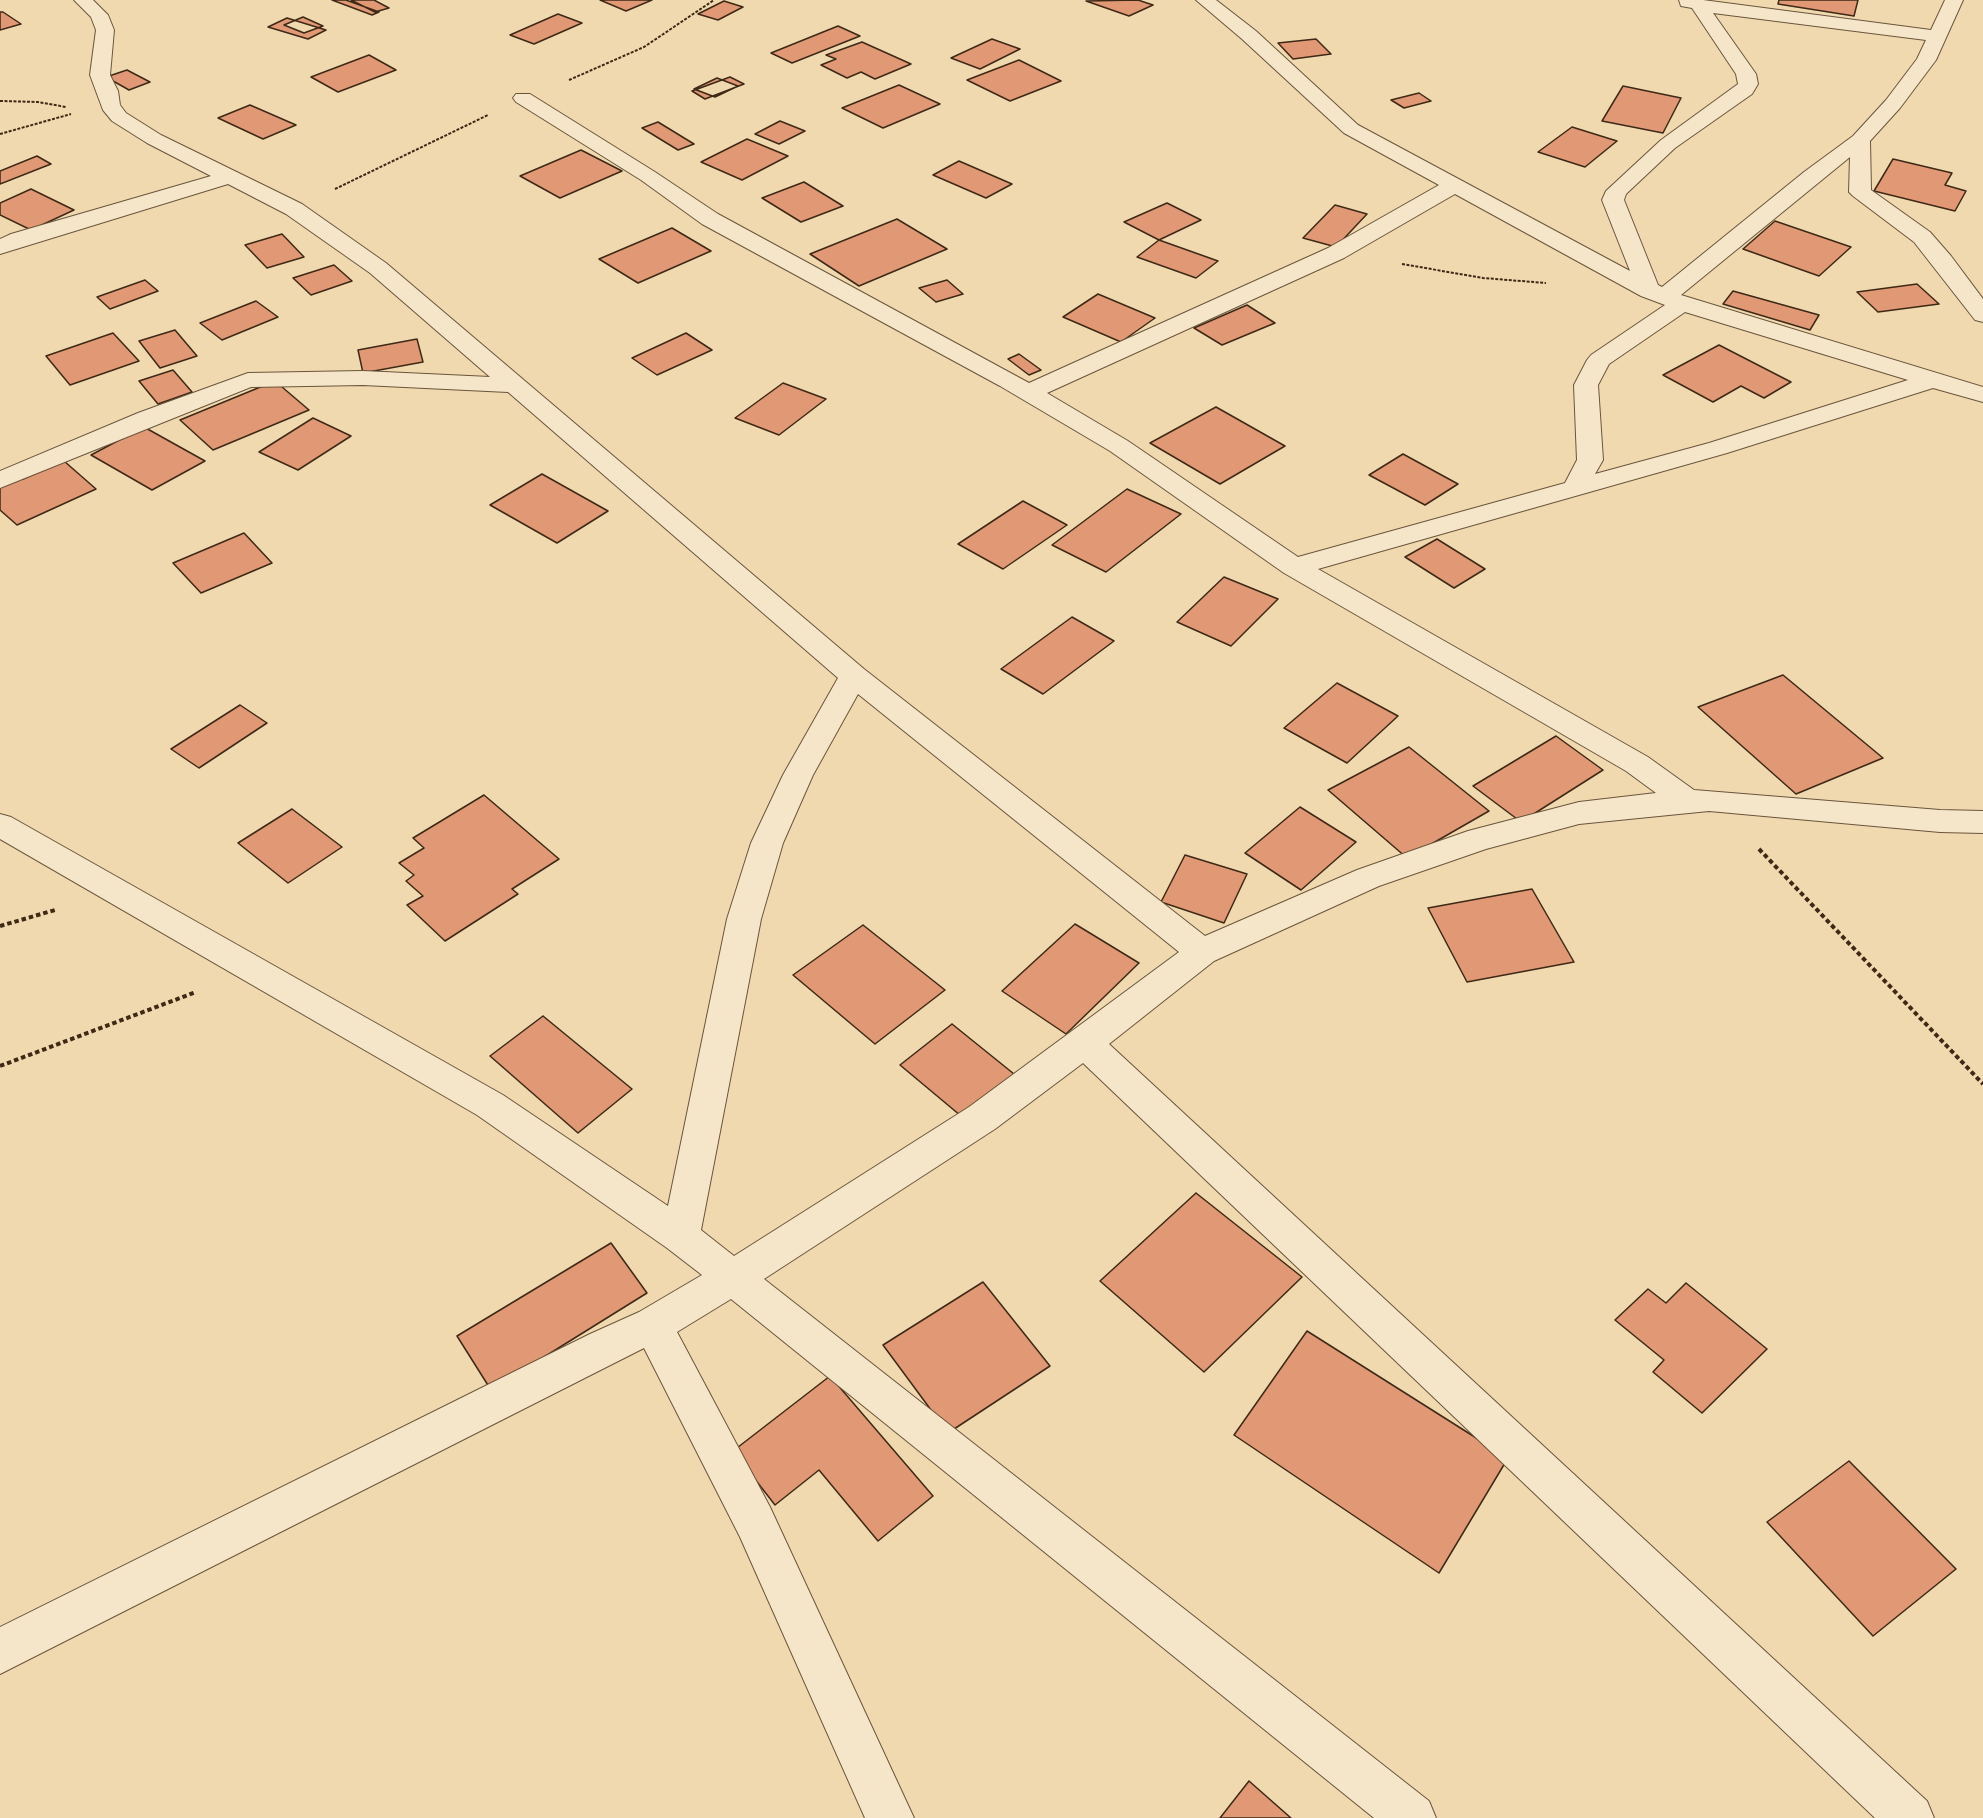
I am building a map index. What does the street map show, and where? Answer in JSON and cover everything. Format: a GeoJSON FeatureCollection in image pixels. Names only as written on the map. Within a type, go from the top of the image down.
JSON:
{"type":"FeatureCollection","features":[{"type":"Feature","properties":{"kind":"street"},"geometry":{"type":"LineString","coordinates":[[83,0],[99,15],[105,30],[100,75],[108,91],[110,106],[119,117],[154,139],[294,209],[378,268],[854,676],[1202,952]]}},
{"type":"Feature","properties":{"kind":"street"},"geometry":{"type":"LineString","coordinates":[[1204,0],[1249,35],[1351,129],[1453,186],[1665,297],[1930,381],[1983,395]]}},
{"type":"Feature","properties":{"kind":"street"},"geometry":{"type":"LineString","coordinates":[[1576,486],[1590,460],[1586,385],[1599,360],[1665,297],[1810,176],[1860,140],[1893,104],[1926,60],[1954,0]]}},
{"type":"Feature","properties":{"kind":"street"},"geometry":{"type":"LineString","coordinates":[[1665,297],[1612,200],[1624,184],[1651,159],[1733,100],[1748,84],[1746,74],[1690,3]]}},
{"type":"Feature","properties":{"kind":"street"},"geometry":{"type":"LineString","coordinates":[[1690,3],[1938,36]]}},
{"type":"Feature","properties":{"kind":"street"},"geometry":{"type":"LineString","coordinates":[[523,98],[648,176],[710,219],[1029,392],[1119,446],[1294,567],[1698,801]]}},
{"type":"Feature","properties":{"kind":"street"},"geometry":{"type":"LineString","coordinates":[[1860,140],[1860,192],[1922,237],[1983,315]]}},
{"type":"Feature","properties":{"kind":"street"},"geometry":{"type":"LineString","coordinates":[[0,247],[19,239],[230,177]]}},
{"type":"Feature","properties":{"kind":"street"},"geometry":{"type":"LineString","coordinates":[[1029,392],[1336,253],[1453,186]]}},
{"type":"Feature","properties":{"kind":"street"},"geometry":{"type":"LineString","coordinates":[[0,480],[147,418],[248,380],[279,377],[363,378],[514,385]]}},
{"type":"Feature","properties":{"kind":"street"},"geometry":{"type":"LineString","coordinates":[[1294,567],[1718,448],[1930,381]]}},
{"type":"Feature","properties":{"kind":"street"},"geometry":{"type":"LineString","coordinates":[[681,1236],[744,919],[767,843],[798,775],[854,676]]}},
{"type":"Feature","properties":{"kind":"street"},"geometry":{"type":"LineString","coordinates":[[0,1651],[604,1347],[653,1325],[735,1276],[982,1118],[1202,952],[1368,878],[1479,839],[1579,813],[1698,801],[1940,821],[1983,822]]}},
{"type":"Feature","properties":{"kind":"street"},"geometry":{"type":"LineString","coordinates":[[0,825],[490,1105],[681,1236],[735,1276],[1412,1818]]}},
{"type":"Feature","properties":{"kind":"street"},"geometry":{"type":"LineString","coordinates":[[1084,1043],[1910,1818]]}},
{"type":"Feature","properties":{"kind":"street"},"geometry":{"type":"LineString","coordinates":[[653,1325],[755,1522],[890,1818]]}},
{"type":"Feature","properties":{"kind":"path"},"geometry":{"type":"LineString","coordinates":[[0,101],[38,102],[85,111]]}},
{"type":"Feature","properties":{"kind":"path"},"geometry":{"type":"LineString","coordinates":[[0,134],[110,106]]}},
{"type":"Feature","properties":{"kind":"path"},"geometry":{"type":"LineString","coordinates":[[1336,253],[1483,278],[1546,283]]}},
{"type":"Feature","properties":{"kind":"path"},"geometry":{"type":"LineString","coordinates":[[1698,801],[1796,885],[1983,1084]]}},
{"type":"Feature","properties":{"kind":"path"},"geometry":{"type":"LineString","coordinates":[[0,1066],[253,970]]}},
{"type":"Feature","properties":{"kind":"building"},"geometry":{"type":"Polygon","coordinates":[[[332,0],[346,0],[379,12],[372,15],[332,0]]]}},
{"type":"Feature","properties":{"kind":"building"},"geometry":{"type":"Polygon","coordinates":[[[351,0],[374,0],[389,8],[375,12],[351,0]]]}},
{"type":"Feature","properties":{"kind":"building"},"geometry":{"type":"Polygon","coordinates":[[[600,0],[652,0],[626,11],[600,0]]]}},
{"type":"Feature","properties":{"kind":"building"},"geometry":{"type":"Polygon","coordinates":[[[1138,0],[1153,5],[1129,16],[1086,1],[1138,0]]]}},
{"type":"Feature","properties":{"kind":"building"},"geometry":{"type":"Polygon","coordinates":[[[1779,0],[1858,0],[1854,16],[1778,4],[1779,0]]]}},
{"type":"Feature","properties":{"kind":"building"},"geometry":{"type":"Polygon","coordinates":[[[724,1],[743,7],[718,20],[698,14],[724,1]]]}},
{"type":"Feature","properties":{"kind":"building"},"geometry":{"type":"Polygon","coordinates":[[[0,12],[3,12],[21,24],[0,30],[0,12]]]}},
{"type":"Feature","properties":{"kind":"building"},"geometry":{"type":"Polygon","coordinates":[[[558,14],[582,23],[534,44],[510,35],[558,14]]]}},
{"type":"Feature","properties":{"kind":"building"},"geometry":{"type":"Polygon","coordinates":[[[303,17],[323,26],[304,33],[284,25],[303,17]]]}},
{"type":"Feature","properties":{"kind":"building"},"geometry":{"type":"Polygon","coordinates":[[[287,18],[326,30],[308,39],[268,27],[287,18]]]}},
{"type":"Feature","properties":{"kind":"building"},"geometry":{"type":"Polygon","coordinates":[[[838,26],[860,36],[792,63],[771,53],[838,26]]]}},
{"type":"Feature","properties":{"kind":"building"},"geometry":{"type":"Polygon","coordinates":[[[992,39],[1020,49],[980,69],[951,58],[992,39]]]}},
{"type":"Feature","properties":{"kind":"building"},"geometry":{"type":"Polygon","coordinates":[[[1316,39],[1331,54],[1293,59],[1278,43],[1316,39]]]}},
{"type":"Feature","properties":{"kind":"building"},"geometry":{"type":"Polygon","coordinates":[[[862,42],[911,64],[875,79],[861,72],[847,78],[821,65],[836,59],[826,55],[862,42]]]}},
{"type":"Feature","properties":{"kind":"building"},"geometry":{"type":"Polygon","coordinates":[[[369,55],[396,70],[338,92],[311,77],[369,55]]]}},
{"type":"Feature","properties":{"kind":"building"},"geometry":{"type":"Polygon","coordinates":[[[1019,60],[1061,81],[1010,101],[967,80],[1019,60]]]}},
{"type":"Feature","properties":{"kind":"building"},"geometry":{"type":"Polygon","coordinates":[[[127,70],[150,82],[129,90],[106,77],[127,70]]]}},
{"type":"Feature","properties":{"kind":"building"},"geometry":{"type":"Polygon","coordinates":[[[730,77],[744,84],[705,99],[692,91],[730,77]]]}},
{"type":"Feature","properties":{"kind":"building"},"geometry":{"type":"Polygon","coordinates":[[[717,78],[738,86],[715,97],[694,89],[717,78]]]}},
{"type":"Feature","properties":{"kind":"building"},"geometry":{"type":"Polygon","coordinates":[[[899,85],[940,104],[883,128],[842,108],[899,85]]]}},
{"type":"Feature","properties":{"kind":"building"},"geometry":{"type":"Polygon","coordinates":[[[1623,86],[1681,98],[1663,133],[1602,121],[1623,86]]]}},
{"type":"Feature","properties":{"kind":"building"},"geometry":{"type":"Polygon","coordinates":[[[1419,93],[1431,101],[1404,108],[1391,100],[1419,93]]]}},
{"type":"Feature","properties":{"kind":"building"},"geometry":{"type":"Polygon","coordinates":[[[250,105],[296,125],[263,139],[218,118],[250,105]]]}},
{"type":"Feature","properties":{"kind":"building"},"geometry":{"type":"Polygon","coordinates":[[[780,121],[805,131],[779,144],[755,134],[780,121]]]}},
{"type":"Feature","properties":{"kind":"building"},"geometry":{"type":"Polygon","coordinates":[[[658,122],[694,144],[678,150],[642,128],[658,122]]]}},
{"type":"Feature","properties":{"kind":"building"},"geometry":{"type":"Polygon","coordinates":[[[1572,127],[1617,141],[1585,167],[1538,152],[1572,127]]]}},
{"type":"Feature","properties":{"kind":"building"},"geometry":{"type":"Polygon","coordinates":[[[747,139],[788,156],[742,180],[701,162],[747,139]]]}},
{"type":"Feature","properties":{"kind":"building"},"geometry":{"type":"Polygon","coordinates":[[[581,150],[622,171],[560,198],[520,176],[581,150]]]}},
{"type":"Feature","properties":{"kind":"building"},"geometry":{"type":"Polygon","coordinates":[[[37,156],[51,164],[0,184],[0,171],[37,156]]]}},
{"type":"Feature","properties":{"kind":"building"},"geometry":{"type":"Polygon","coordinates":[[[1893,159],[1952,173],[1945,185],[1966,191],[1955,211],[1874,191],[1893,159]]]}},
{"type":"Feature","properties":{"kind":"building"},"geometry":{"type":"Polygon","coordinates":[[[959,161],[1012,184],[986,198],[933,175],[959,161]]]}},
{"type":"Feature","properties":{"kind":"building"},"geometry":{"type":"Polygon","coordinates":[[[804,182],[843,206],[801,222],[762,198],[804,182]]]}},
{"type":"Feature","properties":{"kind":"building"},"geometry":{"type":"Polygon","coordinates":[[[31,189],[74,210],[31,230],[0,215],[0,203],[31,189]]]}},
{"type":"Feature","properties":{"kind":"building"},"geometry":{"type":"Polygon","coordinates":[[[1167,203],[1201,220],[1159,240],[1124,222],[1167,203]]]}},
{"type":"Feature","properties":{"kind":"building"},"geometry":{"type":"Polygon","coordinates":[[[1335,205],[1367,214],[1336,247],[1303,238],[1335,205]]]}},
{"type":"Feature","properties":{"kind":"building"},"geometry":{"type":"Polygon","coordinates":[[[897,219],[947,249],[859,286],[810,254],[897,219]]]}},
{"type":"Feature","properties":{"kind":"building"},"geometry":{"type":"Polygon","coordinates":[[[1775,221],[1851,247],[1819,276],[1743,249],[1775,221]]]}},
{"type":"Feature","properties":{"kind":"building"},"geometry":{"type":"Polygon","coordinates":[[[672,228],[711,251],[638,283],[599,259],[672,228]]]}},
{"type":"Feature","properties":{"kind":"building"},"geometry":{"type":"Polygon","coordinates":[[[282,234],[304,257],[267,268],[245,245],[282,234]]]}},
{"type":"Feature","properties":{"kind":"building"},"geometry":{"type":"Polygon","coordinates":[[[1159,240],[1218,261],[1196,278],[1137,257],[1159,240]]]}},
{"type":"Feature","properties":{"kind":"building"},"geometry":{"type":"Polygon","coordinates":[[[334,265],[352,281],[311,295],[293,278],[334,265]]]}},
{"type":"Feature","properties":{"kind":"building"},"geometry":{"type":"Polygon","coordinates":[[[145,280],[158,291],[110,309],[97,297],[145,280]]]}},
{"type":"Feature","properties":{"kind":"building"},"geometry":{"type":"Polygon","coordinates":[[[947,280],[963,294],[936,302],[919,288],[947,280]]]}},
{"type":"Feature","properties":{"kind":"building"},"geometry":{"type":"Polygon","coordinates":[[[1917,284],[1939,304],[1878,312],[1857,292],[1917,284]]]}},
{"type":"Feature","properties":{"kind":"building"},"geometry":{"type":"Polygon","coordinates":[[[1733,291],[1819,315],[1810,330],[1723,304],[1733,291]]]}},
{"type":"Feature","properties":{"kind":"building"},"geometry":{"type":"Polygon","coordinates":[[[1098,294],[1155,318],[1121,342],[1063,317],[1098,294]]]}},
{"type":"Feature","properties":{"kind":"building"},"geometry":{"type":"Polygon","coordinates":[[[256,301],[278,317],[222,340],[200,323],[256,301]]]}},
{"type":"Feature","properties":{"kind":"building"},"geometry":{"type":"Polygon","coordinates":[[[1247,305],[1275,323],[1222,345],[1194,328],[1247,305]]]}},
{"type":"Feature","properties":{"kind":"building"},"geometry":{"type":"Polygon","coordinates":[[[175,330],[197,356],[160,368],[139,341],[175,330]]]}},
{"type":"Feature","properties":{"kind":"building"},"geometry":{"type":"Polygon","coordinates":[[[113,333],[139,361],[70,385],[46,356],[113,333]]]}},
{"type":"Feature","properties":{"kind":"building"},"geometry":{"type":"Polygon","coordinates":[[[686,333],[712,350],[657,375],[632,358],[686,333]]]}},
{"type":"Feature","properties":{"kind":"building"},"geometry":{"type":"Polygon","coordinates":[[[417,339],[423,362],[363,373],[358,350],[417,339]]]}},
{"type":"Feature","properties":{"kind":"building"},"geometry":{"type":"Polygon","coordinates":[[[1719,345],[1791,382],[1764,398],[1741,386],[1713,402],[1663,375],[1719,345]]]}},
{"type":"Feature","properties":{"kind":"building"},"geometry":{"type":"Polygon","coordinates":[[[1019,354],[1041,370],[1029,375],[1008,359],[1019,354]]]}},
{"type":"Feature","properties":{"kind":"building"},"geometry":{"type":"Polygon","coordinates":[[[173,370],[192,392],[158,404],[139,381],[173,370]]]}},
{"type":"Feature","properties":{"kind":"building"},"geometry":{"type":"Polygon","coordinates":[[[275,381],[309,410],[213,450],[180,420],[275,381]]]}},
{"type":"Feature","properties":{"kind":"building"},"geometry":{"type":"Polygon","coordinates":[[[783,383],[826,399],[779,435],[735,418],[783,383]]]}},
{"type":"Feature","properties":{"kind":"building"},"geometry":{"type":"Polygon","coordinates":[[[1216,407],[1285,446],[1220,484],[1150,443],[1216,407]]]}},
{"type":"Feature","properties":{"kind":"building"},"geometry":{"type":"Polygon","coordinates":[[[313,418],[351,436],[298,470],[259,452],[313,418]]]}},
{"type":"Feature","properties":{"kind":"building"},"geometry":{"type":"Polygon","coordinates":[[[144,427],[205,461],[152,490],[91,455],[144,427]]]}},
{"type":"Feature","properties":{"kind":"building"},"geometry":{"type":"Polygon","coordinates":[[[1403,454],[1458,484],[1425,505],[1369,475],[1403,454]]]}},
{"type":"Feature","properties":{"kind":"building"},"geometry":{"type":"Polygon","coordinates":[[[64,461],[96,489],[17,525],[0,510],[0,482],[18,474],[23,479],[64,461]]]}},
{"type":"Feature","properties":{"kind":"building"},"geometry":{"type":"Polygon","coordinates":[[[542,474],[608,511],[557,543],[490,505],[542,474]]]}},
{"type":"Feature","properties":{"kind":"building"},"geometry":{"type":"Polygon","coordinates":[[[1127,489],[1181,514],[1106,572],[1052,545],[1127,489]]]}},
{"type":"Feature","properties":{"kind":"building"},"geometry":{"type":"Polygon","coordinates":[[[1023,501],[1067,525],[1003,569],[958,544],[1023,501]]]}},
{"type":"Feature","properties":{"kind":"building"},"geometry":{"type":"Polygon","coordinates":[[[244,533],[272,563],[201,593],[173,563],[244,533]]]}},
{"type":"Feature","properties":{"kind":"building"},"geometry":{"type":"Polygon","coordinates":[[[1437,539],[1485,569],[1454,588],[1405,557],[1437,539]]]}},
{"type":"Feature","properties":{"kind":"building"},"geometry":{"type":"Polygon","coordinates":[[[1224,577],[1278,599],[1231,646],[1177,622],[1224,577]]]}},
{"type":"Feature","properties":{"kind":"building"},"geometry":{"type":"Polygon","coordinates":[[[1072,617],[1114,641],[1043,694],[1001,669],[1072,617]]]}},
{"type":"Feature","properties":{"kind":"building"},"geometry":{"type":"Polygon","coordinates":[[[1783,675],[1883,758],[1796,794],[1698,707],[1783,675]]]}},
{"type":"Feature","properties":{"kind":"building"},"geometry":{"type":"Polygon","coordinates":[[[1337,683],[1398,716],[1347,763],[1284,728],[1337,683]]]}},
{"type":"Feature","properties":{"kind":"building"},"geometry":{"type":"Polygon","coordinates":[[[240,705],[267,723],[199,768],[171,749],[240,705]]]}},
{"type":"Feature","properties":{"kind":"building"},"geometry":{"type":"Polygon","coordinates":[[[1556,736],[1603,770],[1521,822],[1473,786],[1556,736]]]}},
{"type":"Feature","properties":{"kind":"building"},"geometry":{"type":"Polygon","coordinates":[[[1409,747],[1489,811],[1407,858],[1328,790],[1409,747]]]}},
{"type":"Feature","properties":{"kind":"building"},"geometry":{"type":"Polygon","coordinates":[[[484,795],[559,859],[512,889],[518,894],[445,941],[407,905],[423,896],[406,881],[414,875],[399,863],[424,848],[413,838],[484,795]]]}},
{"type":"Feature","properties":{"kind":"building"},"geometry":{"type":"Polygon","coordinates":[[[1300,807],[1356,842],[1301,890],[1245,853],[1300,807]]]}},
{"type":"Feature","properties":{"kind":"building"},"geometry":{"type":"Polygon","coordinates":[[[292,809],[342,847],[288,883],[238,843],[292,809]]]}},
{"type":"Feature","properties":{"kind":"building"},"geometry":{"type":"Polygon","coordinates":[[[1185,855],[1247,874],[1224,923],[1161,902],[1185,855]]]}},
{"type":"Feature","properties":{"kind":"building"},"geometry":{"type":"Polygon","coordinates":[[[1532,889],[1574,962],[1467,982],[1428,908],[1532,889]]]}},
{"type":"Feature","properties":{"kind":"building"},"geometry":{"type":"Polygon","coordinates":[[[1075,924],[1139,963],[1066,1034],[1002,991],[1075,924]]]}},
{"type":"Feature","properties":{"kind":"building"},"geometry":{"type":"Polygon","coordinates":[[[863,925],[945,990],[875,1044],[793,975],[863,925]]]}},
{"type":"Feature","properties":{"kind":"building"},"geometry":{"type":"Polygon","coordinates":[[[543,1016],[632,1089],[578,1133],[490,1056],[543,1016]]]}},
{"type":"Feature","properties":{"kind":"building"},"geometry":{"type":"Polygon","coordinates":[[[952,1024],[1019,1078],[967,1121],[900,1065],[952,1024]]]}},
{"type":"Feature","properties":{"kind":"building"},"geometry":{"type":"Polygon","coordinates":[[[1196,1193],[1302,1277],[1204,1372],[1100,1281],[1196,1193]]]}},
{"type":"Feature","properties":{"kind":"building"},"geometry":{"type":"Polygon","coordinates":[[[611,1243],[647,1293],[491,1390],[457,1336],[611,1243]]]}},
{"type":"Feature","properties":{"kind":"building"},"geometry":{"type":"Polygon","coordinates":[[[983,1282],[1050,1366],[948,1433],[883,1345],[983,1282]]]}},
{"type":"Feature","properties":{"kind":"building"},"geometry":{"type":"Polygon","coordinates":[[[1686,1283],[1767,1349],[1702,1413],[1653,1372],[1664,1360],[1615,1320],[1648,1289],[1666,1303],[1686,1283]]]}},
{"type":"Feature","properties":{"kind":"building"},"geometry":{"type":"Polygon","coordinates":[[[1307,1331],[1508,1458],[1439,1573],[1234,1435],[1307,1331]]]}},
{"type":"Feature","properties":{"kind":"building"},"geometry":{"type":"Polygon","coordinates":[[[830,1376],[933,1496],[878,1541],[819,1470],[775,1505],[733,1451],[830,1376]]]}},
{"type":"Feature","properties":{"kind":"building"},"geometry":{"type":"Polygon","coordinates":[[[1849,1461],[1956,1569],[1873,1636],[1767,1522],[1849,1461]]]}},
{"type":"Feature","properties":{"kind":"building"},"geometry":{"type":"Polygon","coordinates":[[[1249,1781],[1291,1818],[1220,1818],[1249,1781]]]}}]}
